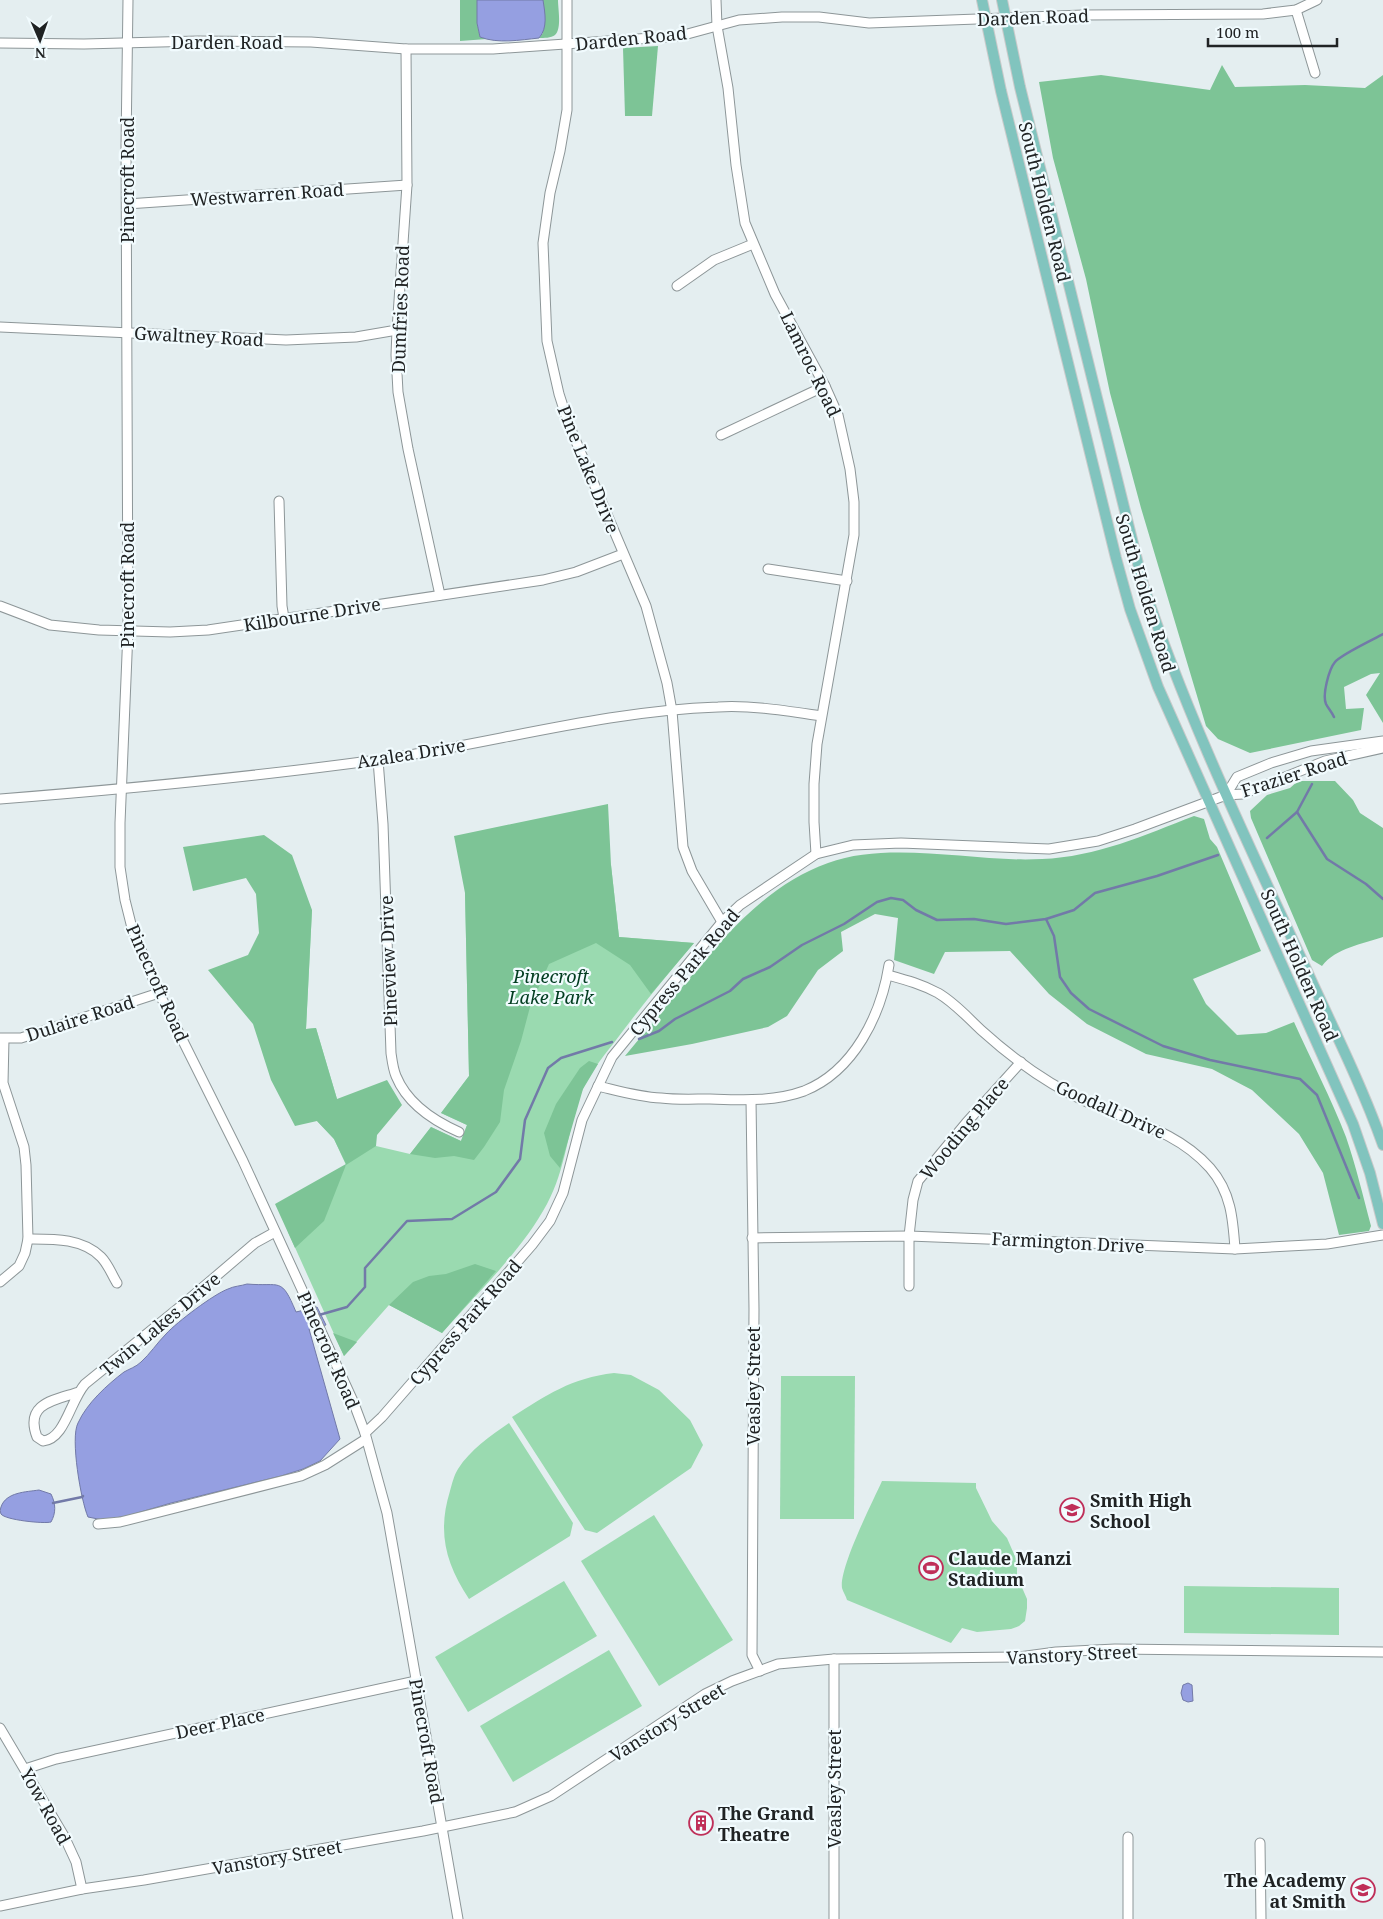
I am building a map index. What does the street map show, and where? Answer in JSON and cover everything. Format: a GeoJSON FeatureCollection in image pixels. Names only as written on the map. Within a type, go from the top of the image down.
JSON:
{"type":"FeatureCollection","features":[{"type":"Feature","properties":{"kind":"main road","name":"South Holden Road"},"geometry":{"type":"LineString","coordinates":[[982,0],[984,18],[1000,91],[1128,600],[1158,687],[1353,1124],[1370,1173],[1383,1224]]}},
{"type":"Feature","properties":{"kind":"main road","name":"South Holden Road"},"geometry":{"type":"LineString","coordinates":[[1002,0],[1020,87],[1143,584],[1183,698],[1355,1075],[1383,1145]]}},
{"type":"Feature","properties":{"kind":"street","name":"Pinecroft Road"},"geometry":{"type":"LineString","coordinates":[[128,0],[128,631],[120,823],[120,867],[125,900],[132,928],[159,993],[243,1161],[353,1401],[365,1436],[387,1513],[458,1919]]}},
{"type":"Feature","properties":{"kind":"street","name":"Pine Lake Drive"},"geometry":{"type":"LineString","coordinates":[[567,0],[567,110],[550,193],[543,243],[547,341],[559,394],[569,425],[646,606],[661,660],[672,711],[683,848],[692,871],[722,922]]}},
{"type":"Feature","properties":{"kind":"street","name":"Lamroc Road"},"geometry":{"type":"LineString","coordinates":[[716,0],[717,26],[728,88],[745,223],[775,294],[826,386],[838,414],[845,442],[854,502],[854,535],[847,581],[821,716],[814,784],[816,854]]}},
{"type":"Feature","properties":{"kind":"street","name":"Darden Road"},"geometry":{"type":"LineString","coordinates":[[0,43],[311,42],[406,49],[493,49],[680,36],[739,20],[782,17],[819,17],[869,23],[1083,15],[1264,14],[1296,10],[1317,0]]}},
{"type":"Feature","properties":{"kind":"street"},"geometry":{"type":"LineString","coordinates":[[1296,10],[1315,73]]}},
{"type":"Feature","properties":{"kind":"street","name":"Dumfries Road"},"geometry":{"type":"LineString","coordinates":[[406,49],[407,185],[397,330],[398,392],[408,449],[440,595]]}},
{"type":"Feature","properties":{"kind":"street","name":"Westwarren Road"},"geometry":{"type":"LineString","coordinates":[[127,204],[407,185]]}},
{"type":"Feature","properties":{"kind":"street"},"geometry":{"type":"LineString","coordinates":[[677,286],[714,260],[753,244]]}},
{"type":"Feature","properties":{"kind":"street","name":"Gwaltney Road"},"geometry":{"type":"LineString","coordinates":[[0,327],[288,340],[356,337],[397,330]]}},
{"type":"Feature","properties":{"kind":"street"},"geometry":{"type":"LineString","coordinates":[[721,435],[826,386]]}},
{"type":"Feature","properties":{"kind":"street"},"geometry":{"type":"LineString","coordinates":[[279,500],[284,618]]}},
{"type":"Feature","properties":{"kind":"street","name":"Kilbourne Drive"},"geometry":{"type":"LineString","coordinates":[[0,606],[50,625],[128,631],[208,630],[562,576],[623,554]]}},
{"type":"Feature","properties":{"kind":"street"},"geometry":{"type":"LineString","coordinates":[[768,569],[847,581]]}},
{"type":"Feature","properties":{"kind":"street","name":"Azalea Drive"},"geometry":{"type":"LineString","coordinates":[[0,799],[122,790],[378,760],[603,717],[718,706],[775,709],[821,716]]}},
{"type":"Feature","properties":{"kind":"street","name":"Frazier Road"},"geometry":{"type":"LineString","coordinates":[[1226,795],[1237,777],[1271,763],[1311,752],[1383,741]]}},
{"type":"Feature","properties":{"kind":"street","name":"Frazier Road"},"geometry":{"type":"LineString","coordinates":[[1226,795],[1243,794],[1325,761],[1383,748]]}},
{"type":"Feature","properties":{"kind":"street","name":"Pineview Drive"},"geometry":{"type":"LineString","coordinates":[[378,760],[383,824],[391,1053],[396,1075],[405,1093],[432,1118],[459,1132]]}},
{"type":"Feature","properties":{"kind":"street","name":"Cypress Park Road"},"geometry":{"type":"LineString","coordinates":[[365,1436],[532,1245],[550,1221],[563,1193],[582,1120],[612,1057],[722,922],[740,905],[816,854],[853,845],[896,843],[1049,849],[1068,847],[1098,841],[1135,829],[1226,795]]}},
{"type":"Feature","properties":{"kind":"street"},"geometry":{"type":"LineString","coordinates":[[598,1086],[632,1095],[661,1098],[751,1100],[781,1097],[804,1091],[826,1079],[844,1064],[861,1043],[880,1001],[890,965]]}},
{"type":"Feature","properties":{"kind":"street","name":"Goodall Drive"},"geometry":{"type":"LineString","coordinates":[[888,975],[918,983],[940,994],[962,1010],[981,1030],[1037,1074],[1087,1102],[1171,1136],[1192,1151],[1211,1169],[1224,1189],[1232,1212],[1235,1249]]}},
{"type":"Feature","properties":{"kind":"street","name":"Dulaire Road"},"geometry":{"type":"LineString","coordinates":[[2,1039],[21,1038],[159,993]]}},
{"type":"Feature","properties":{"kind":"street"},"geometry":{"type":"LineString","coordinates":[[0,1282],[19,1266],[28,1239],[24,1147],[3,1084],[2,1039]]}},
{"type":"Feature","properties":{"kind":"street","name":"Wooding Place"},"geometry":{"type":"LineString","coordinates":[[909,1286],[909,1236],[913,1200],[918,1182],[976,1112],[1021,1062]]}},
{"type":"Feature","properties":{"kind":"street","name":"Veasley Street"},"geometry":{"type":"LineString","coordinates":[[751,1100],[752,1655],[760,1671]]}},
{"type":"Feature","properties":{"kind":"street","name":"Twin Lakes Drive"},"geometry":{"type":"LineString","coordinates":[[79,1392],[61,1430],[55,1437],[43,1441],[36,1437],[34,1420],[36,1413],[43,1404],[79,1392],[255,1243],[274,1232]]}},
{"type":"Feature","properties":{"kind":"street","name":"Farmington Drive"},"geometry":{"type":"LineString","coordinates":[[752,1238],[909,1236],[1235,1249],[1327,1244],[1383,1235]]}},
{"type":"Feature","properties":{"kind":"street"},"geometry":{"type":"LineString","coordinates":[[28,1239],[70,1242],[88,1246],[102,1258],[117,1283]]}},
{"type":"Feature","properties":{"kind":"street"},"geometry":{"type":"LineString","coordinates":[[98,1524],[136,1518],[301,1476],[324,1465],[365,1436]]}},
{"type":"Feature","properties":{"kind":"street","name":"Vanstory Street"},"geometry":{"type":"LineString","coordinates":[[0,1906],[82,1889],[442,1828],[515,1812],[551,1796],[705,1694],[732,1680],[778,1664],[834,1659],[999,1658],[1056,1652],[1115,1649],[1383,1652]]}},
{"type":"Feature","properties":{"kind":"street","name":"Veasley Street"},"geometry":{"type":"LineString","coordinates":[[834,1659],[834,1919]]}},
{"type":"Feature","properties":{"kind":"street","name":"Deer Place"},"geometry":{"type":"LineString","coordinates":[[25,1769],[56,1759],[416,1681]]}},
{"type":"Feature","properties":{"kind":"street","name":"Yow Road"},"geometry":{"type":"LineString","coordinates":[[0,1728],[64,1836],[76,1862],[82,1889]]}},
{"type":"Feature","properties":{"kind":"street"},"geometry":{"type":"LineString","coordinates":[[1128,1837],[1128,1919]]}},
{"type":"Feature","properties":{"kind":"street"},"geometry":{"type":"LineString","coordinates":[[1260,1843],[1261,1919]]}},
{"type":"Feature","properties":{"kind":"green space"},"geometry":{"type":"Polygon","coordinates":[[[460,0],[477,0],[477,23],[480,37],[487,39],[460,41],[460,0]]]}},
{"type":"Feature","properties":{"kind":"green space"},"geometry":{"type":"Polygon","coordinates":[[[543,0],[558,0],[559,24],[555,35],[539,38],[543,33],[543,0]]]}},
{"type":"Feature","properties":{"kind":"green space"},"geometry":{"type":"Polygon","coordinates":[[[658,46],[652,116],[625,116],[623,48],[658,46]]]}},
{"type":"Feature","properties":{"kind":"green space"},"geometry":{"type":"Polygon","coordinates":[[[1222,65],[1235,87],[1305,85],[1365,88],[1383,75],[1383,723],[1366,695],[1380,673],[1371,674],[1344,687],[1346,709],[1364,708],[1361,730],[1250,753],[1218,739],[1206,726],[1141,508],[1110,393],[1086,279],[1053,158],[1039,82],[1101,75],[1210,90],[1222,65]]]}},
{"type":"Feature","properties":{"kind":"green space"},"geometry":{"type":"Polygon","coordinates":[[[1298,781],[1335,781],[1353,800],[1360,813],[1383,828],[1383,937],[1342,951],[1334,955],[1322,966],[1312,960],[1251,818],[1250,811],[1267,795],[1290,788],[1298,781]]]}},
{"type":"Feature","properties":{"kind":"green space"},"geometry":{"type":"Polygon","coordinates":[[[608,804],[611,865],[619,937],[694,943],[651,994],[630,965],[596,943],[549,964],[530,1007],[521,1041],[504,1090],[500,1122],[484,1147],[474,1160],[454,1156],[435,1158],[410,1154],[431,1127],[461,1141],[467,1125],[441,1113],[469,1076],[465,893],[454,836],[608,804]]]}},
{"type":"Feature","properties":{"kind":"green space"},"geometry":{"type":"Polygon","coordinates":[[[1194,816],[1204,819],[1210,839],[1217,847],[1261,951],[1193,979],[1206,1004],[1237,1035],[1266,1033],[1294,1022],[1346,1137],[1371,1226],[1369,1231],[1339,1235],[1323,1173],[1299,1134],[1252,1090],[1212,1069],[1146,1054],[1087,1024],[1049,994],[1010,951],[945,952],[934,974],[894,960],[898,918],[875,914],[841,932],[843,951],[818,970],[787,1016],[768,1027],[692,1044],[625,1056],[703,962],[750,912],[787,884],[807,872],[828,863],[853,856],[879,853],[1016,859],[1062,857],[1101,850],[1194,816]]]}},
{"type":"Feature","properties":{"kind":"green space"},"geometry":{"type":"Polygon","coordinates":[[[264,835],[292,855],[312,910],[306,1029],[316,1028],[337,1099],[387,1080],[402,1105],[377,1135],[376,1146],[346,1165],[324,1221],[295,1248],[275,1204],[346,1164],[334,1139],[317,1121],[295,1126],[271,1080],[253,1024],[208,970],[248,955],[259,933],[256,894],[246,878],[193,891],[183,847],[264,835]]]}},
{"type":"Feature","properties":{"kind":"green space","name":"Pinecroft Lake Park"},"geometry":{"type":"Polygon","coordinates":[[[611,865],[619,937],[694,943],[633,1018],[588,1078],[577,1105],[563,1163],[553,1191],[536,1222],[512,1255],[442,1333],[389,1305],[344,1356],[288,1232],[312,1220],[346,1165],[334,1139],[301,1104],[274,912],[312,910],[306,1029],[316,1028],[337,1099],[376,1146],[410,1154],[431,1127],[461,1141],[467,1125],[441,1113],[469,1076],[465,893],[611,865]]]}},
{"type":"Feature","properties":{"kind":"green space"},"geometry":{"type":"Polygon","coordinates":[[[589,1061],[598,1064],[583,1089],[560,1168],[550,1156],[544,1133],[556,1104],[580,1068],[589,1061]]]}},
{"type":"Feature","properties":{"kind":"green space"},"geometry":{"type":"Polygon","coordinates":[[[475,1264],[496,1271],[442,1333],[389,1305],[413,1282],[429,1276],[446,1274],[475,1264]]]}},
{"type":"Feature","properties":{"kind":"green space"},"geometry":{"type":"Polygon","coordinates":[[[333,1333],[357,1342],[344,1356],[333,1333]]]}},
{"type":"Feature","properties":{"kind":"green space"},"geometry":{"type":"Polygon","coordinates":[[[614,1373],[631,1375],[659,1390],[690,1420],[703,1445],[691,1468],[597,1533],[585,1530],[512,1417],[572,1383],[599,1375],[614,1373]]]}},
{"type":"Feature","properties":{"kind":"green space"},"geometry":{"type":"Polygon","coordinates":[[[781,1376],[855,1376],[854,1519],[780,1519],[781,1376]]]}},
{"type":"Feature","properties":{"kind":"green space"},"geometry":{"type":"Polygon","coordinates":[[[509,1423],[573,1523],[570,1536],[469,1599],[449,1561],[444,1534],[446,1506],[454,1477],[463,1462],[481,1444],[509,1423]]]}},
{"type":"Feature","properties":{"kind":"green space","name":"Claude Manzi Stadium"},"geometry":{"type":"Polygon","coordinates":[[[882,1481],[976,1483],[976,1488],[992,1521],[1007,1538],[1017,1561],[1017,1576],[1027,1599],[1025,1621],[1011,1629],[977,1632],[962,1628],[951,1643],[847,1600],[842,1588],[842,1579],[857,1535],[882,1481]]]}},
{"type":"Feature","properties":{"kind":"green space"},"geometry":{"type":"Polygon","coordinates":[[[654,1515],[733,1640],[659,1686],[581,1561],[654,1515]]]}},
{"type":"Feature","properties":{"kind":"green space"},"geometry":{"type":"Polygon","coordinates":[[[564,1581],[597,1636],[468,1712],[435,1657],[564,1581]]]}},
{"type":"Feature","properties":{"kind":"green space"},"geometry":{"type":"Polygon","coordinates":[[[1184,1586],[1339,1588],[1339,1635],[1184,1633],[1184,1586]]]}},
{"type":"Feature","properties":{"kind":"green space"},"geometry":{"type":"Polygon","coordinates":[[[609,1650],[642,1706],[513,1782],[480,1726],[609,1650]]]}},
{"type":"Feature","properties":{"kind":"water"},"geometry":{"type":"Polygon","coordinates":[[[477,0],[543,0],[544,30],[539,38],[509,41],[480,37],[477,23],[477,0]]]}},
{"type":"Feature","properties":{"kind":"water"},"geometry":{"type":"Polygon","coordinates":[[[247,1284],[273,1285],[283,1288],[296,1312],[317,1307],[326,1325],[309,1329],[340,1439],[320,1461],[281,1476],[171,1503],[127,1516],[103,1520],[88,1517],[80,1484],[75,1442],[78,1423],[87,1408],[111,1383],[124,1372],[141,1362],[171,1329],[205,1302],[233,1287],[247,1284]]]}},
{"type":"Feature","properties":{"kind":"water"},"geometry":{"type":"Polygon","coordinates":[[[39,1490],[51,1494],[53,1498],[55,1508],[51,1522],[25,1521],[1,1514],[1,1507],[7,1498],[23,1492],[39,1490]]]}},
{"type":"Feature","properties":{"kind":"water"},"geometry":{"type":"Polygon","coordinates":[[[1188,1683],[1192,1685],[1193,1701],[1188,1702],[1183,1700],[1181,1693],[1183,1685],[1188,1683]]]}},
{"type":"Feature","properties":{"kind":"waterway"},"geometry":{"type":"LineString","coordinates":[[1334,717],[1325,700],[1330,670],[1343,655],[1383,634]]}},
{"type":"Feature","properties":{"kind":"waterway"},"geometry":{"type":"LineString","coordinates":[[1267,838],[1297,812],[1312,784]]}},
{"type":"Feature","properties":{"kind":"waterway"},"geometry":{"type":"LineString","coordinates":[[1297,812],[1327,859],[1366,884],[1383,899]]}},
{"type":"Feature","properties":{"kind":"waterway"},"geometry":{"type":"LineString","coordinates":[[639,1039],[659,1031],[675,1019],[730,991],[743,979],[770,967],[802,945],[844,924],[877,902],[891,898],[903,900],[916,910],[937,920],[974,919],[1006,924],[1046,919],[1074,910],[1095,893],[1157,876],[1218,855]]}},
{"type":"Feature","properties":{"kind":"waterway"},"geometry":{"type":"LineString","coordinates":[[1046,919],[1054,936],[1060,977],[1071,993],[1089,1009],[1163,1046],[1210,1060],[1300,1079],[1317,1095],[1359,1198]]}},
{"type":"Feature","properties":{"kind":"waterway"},"geometry":{"type":"LineString","coordinates":[[319,1315],[347,1307],[365,1287],[365,1268],[407,1221],[452,1219],[496,1192],[520,1159],[525,1120],[548,1068],[561,1058],[612,1042]]}},
{"type":"Feature","properties":{"kind":"waterway"},"geometry":{"type":"LineString","coordinates":[[53,1503],[83,1496]]}},
{"type":"Feature","properties":{"kind":"place","name":"Smith High School"},"geometry":{"type":"Point","coordinates":[1072,1510]}},
{"type":"Feature","properties":{"kind":"place","name":"Claude Manzi Stadium"},"geometry":{"type":"Point","coordinates":[931,1568]}},
{"type":"Feature","properties":{"kind":"place","name":"The Grand Theatre"},"geometry":{"type":"Point","coordinates":[701,1823]}},
{"type":"Feature","properties":{"kind":"place","name":"The Academy at Smith"},"geometry":{"type":"Point","coordinates":[1363,1890]}}]}
